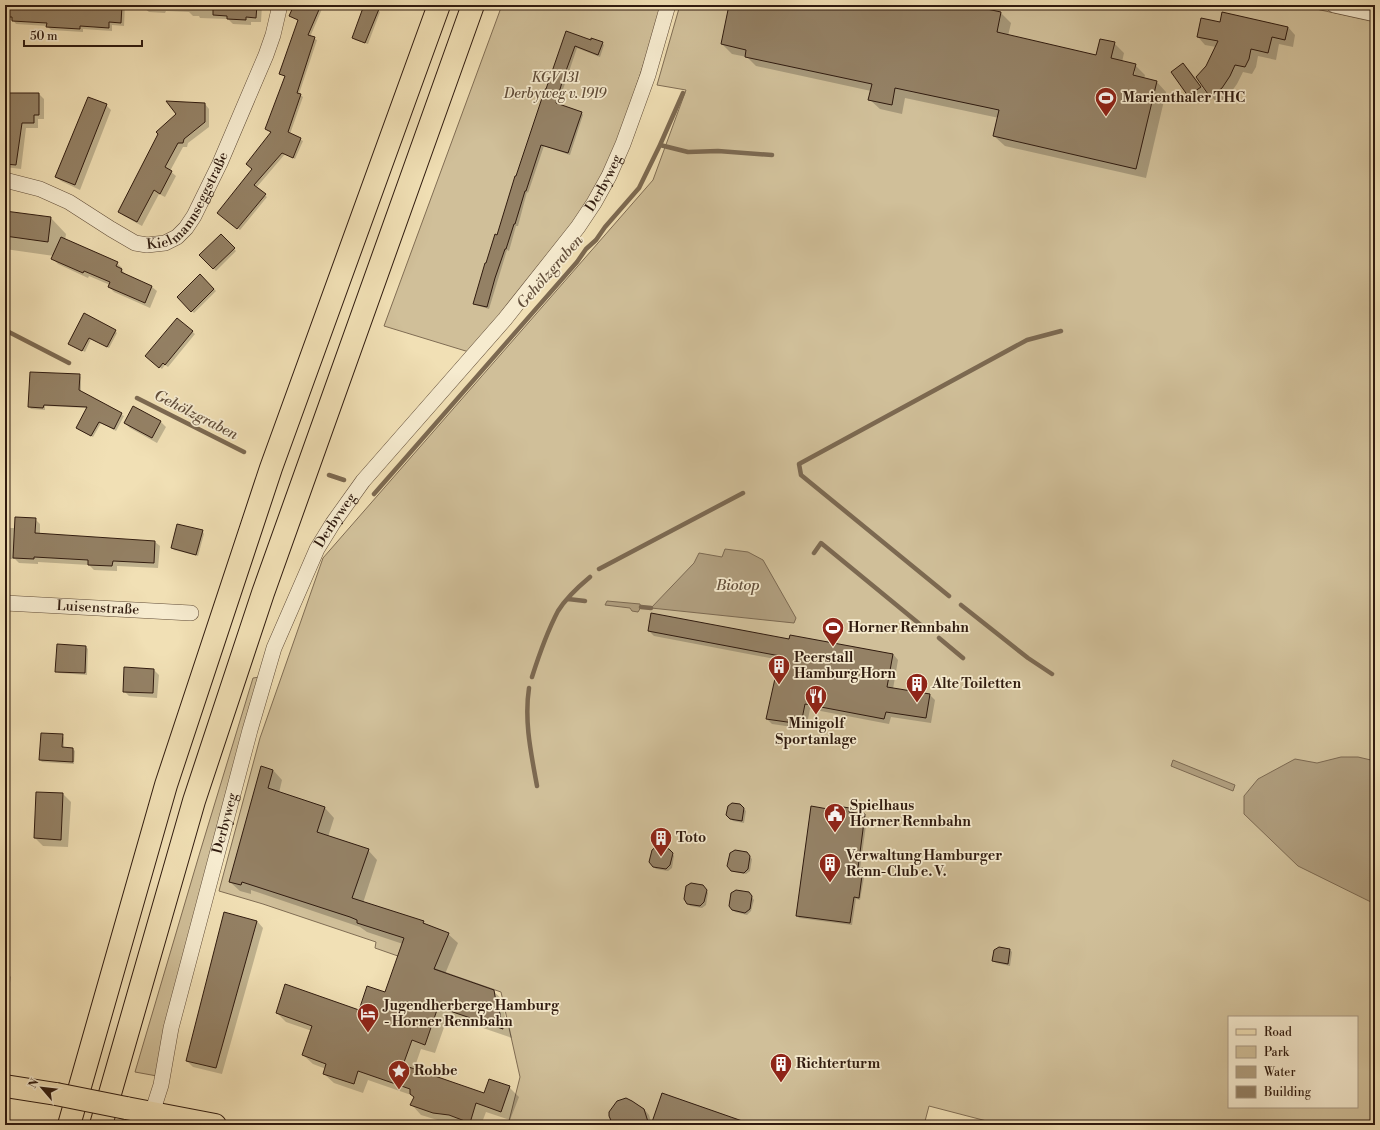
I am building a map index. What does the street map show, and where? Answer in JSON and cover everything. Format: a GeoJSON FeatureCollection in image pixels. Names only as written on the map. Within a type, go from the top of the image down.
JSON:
{"type":"FeatureCollection","features":[{"type":"Feature","properties":{"kind":"main road"},"geometry":{"type":"LineString","coordinates":[[69,1125],[166,785],[261,498],[439,5]]}},
{"type":"Feature","properties":{"kind":"main road"},"geometry":{"type":"LineString","coordinates":[[101,1125],[194,801],[261,601],[472,5]]}},
{"type":"Feature","properties":{"kind":"main road"},"geometry":{"type":"LineString","coordinates":[[5,1086],[56,1094],[215,1125]]}},
{"type":"Feature","properties":{"kind":"street","name":"Kielmannseggstraße"},"geometry":{"type":"LineString","coordinates":[[5,180],[40,190],[69,202],[135,243],[147,245],[165,243],[177,237],[186,228],[194,216],[220,163],[266,55],[273,35],[280,5]]}},
{"type":"Feature","properties":{"kind":"street","name":"Derbyweg"},"geometry":{"type":"LineString","coordinates":[[152,1113],[161,1086],[171,1028],[250,730],[274,648],[318,549],[333,523],[363,481],[505,319],[578,227],[594,203],[609,176],[623,144],[652,59],[668,5]]}},
{"type":"Feature","properties":{"kind":"street"},"geometry":{"type":"LineString","coordinates":[[1334,5],[1375,14]]}},
{"type":"Feature","properties":{"kind":"street","name":"Luisenstraße"},"geometry":{"type":"LineString","coordinates":[[5,603],[190,613]]}},
{"type":"Feature","properties":{"kind":"green space","name":"KGV 131 Derbyweg v. 1919"},"geometry":{"type":"Polygon","coordinates":[[[502,5],[663,5],[618,142],[582,213],[469,352],[384,326],[502,5]]]}},
{"type":"Feature","properties":{"kind":"green space","name":"Horner Rennbahn"},"geometry":{"type":"Polygon","coordinates":[[[680,5],[1298,5],[1375,22],[1375,1125],[1002,1125],[929,1106],[924,1125],[508,1125],[520,1077],[501,992],[375,948],[376,942],[263,904],[219,891],[260,738],[323,558],[653,180],[686,90],[657,85],[680,5]]]}},
{"type":"Feature","properties":{"kind":"green space"},"geometry":{"type":"Polygon","coordinates":[[[260,677],[157,1076],[135,1072],[253,678],[260,677]]]}},
{"type":"Feature","properties":{"kind":"water","name":"Biotop"},"geometry":{"type":"Polygon","coordinates":[[[725,549],[748,552],[763,560],[796,618],[794,623],[651,608],[694,563],[699,553],[722,557],[725,549]]]}},
{"type":"Feature","properties":{"kind":"water"},"geometry":{"type":"Polygon","coordinates":[[[607,601],[640,604],[641,607],[638,612],[632,611],[630,608],[605,605],[607,601]]]}},
{"type":"Feature","properties":{"kind":"water"},"geometry":{"type":"Polygon","coordinates":[[[1341,757],[1358,757],[1375,761],[1375,904],[1298,866],[1244,814],[1244,796],[1258,779],[1295,759],[1317,763],[1341,757]]]}},
{"type":"Feature","properties":{"kind":"water"},"geometry":{"type":"Polygon","coordinates":[[[1173,760],[1235,785],[1233,791],[1171,766],[1173,760]]]}},
{"type":"Feature","properties":{"kind":"building"},"geometry":{"type":"Polygon","coordinates":[[[5,5],[122,5],[121,23],[109,22],[109,28],[80,26],[80,29],[46,27],[47,23],[12,21],[12,17],[5,17],[5,5]]]}},
{"type":"Feature","properties":{"kind":"building"},"geometry":{"type":"Polygon","coordinates":[[[213,5],[257,5],[256,18],[246,17],[246,20],[227,19],[227,16],[213,15],[213,5]]]}},
{"type":"Feature","properties":{"kind":"building"},"geometry":{"type":"Polygon","coordinates":[[[294,5],[321,5],[308,35],[315,37],[297,93],[301,94],[288,132],[301,138],[293,158],[282,153],[254,185],[266,194],[237,229],[217,213],[252,169],[246,164],[271,132],[265,129],[285,76],[279,74],[298,20],[289,16],[294,5]]]}},
{"type":"Feature","properties":{"kind":"building"},"geometry":{"type":"Polygon","coordinates":[[[364,5],[369,5],[379,9],[365,43],[352,38],[364,5]]]}},
{"type":"Feature","properties":{"kind":"building"},"geometry":{"type":"Polygon","coordinates":[[[729,5],[968,5],[1001,12],[997,32],[1096,55],[1100,39],[1115,42],[1111,58],[1136,64],[1133,75],[1157,81],[1136,169],[993,136],[999,110],[895,88],[892,105],[868,100],[872,84],[745,57],[746,50],[721,44],[729,5]]]}},
{"type":"Feature","properties":{"kind":"building"},"geometry":{"type":"Polygon","coordinates":[[[1222,12],[1288,27],[1285,40],[1272,37],[1268,53],[1251,49],[1249,59],[1245,67],[1235,65],[1222,88],[1210,97],[1196,77],[1206,66],[1218,41],[1197,37],[1201,18],[1220,22],[1222,12]]]}},
{"type":"Feature","properties":{"kind":"building"},"geometry":{"type":"Polygon","coordinates":[[[566,31],[591,40],[591,38],[603,42],[598,55],[575,46],[563,79],[556,103],[582,112],[568,153],[541,145],[515,224],[495,278],[487,307],[473,304],[485,263],[495,234],[497,235],[515,176],[566,31]]]}},
{"type":"Feature","properties":{"kind":"building"},"geometry":{"type":"Polygon","coordinates":[[[1183,63],[1201,87],[1188,96],[1171,72],[1183,63]]]}},
{"type":"Feature","properties":{"kind":"building"},"geometry":{"type":"Polygon","coordinates":[[[5,93],[39,93],[39,115],[34,115],[34,123],[22,123],[16,165],[5,164],[5,93]]]}},
{"type":"Feature","properties":{"kind":"building"},"geometry":{"type":"Polygon","coordinates":[[[88,97],[107,104],[75,185],[55,177],[88,97]]]}},
{"type":"Feature","properties":{"kind":"building"},"geometry":{"type":"Polygon","coordinates":[[[166,101],[205,103],[205,122],[184,139],[183,143],[178,143],[165,167],[172,171],[160,194],[154,190],[137,222],[118,212],[158,134],[156,132],[176,114],[166,101]]]}},
{"type":"Feature","properties":{"kind":"building"},"geometry":{"type":"Polygon","coordinates":[[[5,211],[51,217],[48,242],[5,236],[5,211]]]}},
{"type":"Feature","properties":{"kind":"building"},"geometry":{"type":"Polygon","coordinates":[[[221,234],[235,248],[213,269],[199,255],[221,234]]]}},
{"type":"Feature","properties":{"kind":"building"},"geometry":{"type":"Polygon","coordinates":[[[61,237],[118,262],[116,266],[122,269],[121,272],[152,286],[145,303],[108,287],[110,282],[84,271],[83,273],[51,259],[61,237]]]}},
{"type":"Feature","properties":{"kind":"building"},"geometry":{"type":"Polygon","coordinates":[[[200,274],[214,289],[191,312],[177,297],[200,274]]]}},
{"type":"Feature","properties":{"kind":"building"},"geometry":{"type":"Polygon","coordinates":[[[84,313],[116,330],[107,347],[89,338],[82,351],[68,344],[84,313]]]}},
{"type":"Feature","properties":{"kind":"building"},"geometry":{"type":"Polygon","coordinates":[[[177,318],[193,331],[165,365],[163,363],[159,368],[145,356],[177,318]]]}},
{"type":"Feature","properties":{"kind":"building"},"geometry":{"type":"Polygon","coordinates":[[[30,372],[80,374],[79,390],[122,413],[114,429],[99,422],[91,436],[76,428],[87,407],[44,405],[43,408],[28,407],[30,372]]]}},
{"type":"Feature","properties":{"kind":"building"},"geometry":{"type":"Polygon","coordinates":[[[133,406],[161,421],[152,438],[124,423],[133,406]]]}},
{"type":"Feature","properties":{"kind":"building"},"geometry":{"type":"Polygon","coordinates":[[[15,517],[36,518],[35,533],[155,541],[154,563],[113,561],[112,566],[88,565],[88,560],[34,557],[34,559],[13,558],[15,517]]]}},
{"type":"Feature","properties":{"kind":"building"},"geometry":{"type":"Polygon","coordinates":[[[177,524],[203,530],[196,555],[171,548],[177,524]]]}},
{"type":"Feature","properties":{"kind":"building"},"geometry":{"type":"Polygon","coordinates":[[[651,613],[789,639],[790,635],[893,654],[887,687],[930,694],[926,718],[886,712],[884,719],[805,704],[801,724],[766,719],[780,656],[648,631],[651,613]]]}},
{"type":"Feature","properties":{"kind":"building"},"geometry":{"type":"Polygon","coordinates":[[[57,644],[86,646],[85,673],[55,672],[57,644]]]}},
{"type":"Feature","properties":{"kind":"building"},"geometry":{"type":"Polygon","coordinates":[[[124,667],[154,669],[153,693],[123,692],[124,667]]]}},
{"type":"Feature","properties":{"kind":"building"},"geometry":{"type":"Polygon","coordinates":[[[41,733],[63,734],[62,747],[73,748],[73,762],[39,760],[41,733]]]}},
{"type":"Feature","properties":{"kind":"building"},"geometry":{"type":"Polygon","coordinates":[[[261,766],[273,770],[268,788],[325,807],[317,832],[369,849],[352,898],[424,921],[423,923],[449,933],[434,969],[494,990],[503,1029],[438,1007],[425,1045],[412,1040],[403,1065],[484,1093],[489,1079],[510,1086],[501,1112],[476,1103],[470,1123],[449,1115],[433,1113],[410,1105],[414,1097],[410,1094],[410,1089],[358,1071],[354,1084],[323,1074],[326,1064],[302,1055],[312,1026],[276,1013],[285,984],[359,1010],[367,986],[385,992],[404,938],[357,923],[357,920],[350,917],[242,882],[241,885],[229,882],[261,766]]]}},
{"type":"Feature","properties":{"kind":"building"},"geometry":{"type":"Polygon","coordinates":[[[36,792],[63,793],[61,840],[34,838],[36,792]]]}},
{"type":"Feature","properties":{"kind":"building","name":"Toto"},"geometry":{"type":"Polygon","coordinates":[[[732,803],[740,804],[744,808],[742,821],[730,819],[726,815],[728,806],[732,803]]]}},
{"type":"Feature","properties":{"kind":"building"},"geometry":{"type":"Polygon","coordinates":[[[829,805],[850,808],[849,812],[865,814],[858,868],[863,868],[859,898],[854,897],[850,923],[796,916],[811,806],[828,809],[829,805]]]}},
{"type":"Feature","properties":{"kind":"building","name":"Toto"},"geometry":{"type":"Polygon","coordinates":[[[657,846],[669,849],[673,853],[670,865],[666,869],[653,867],[649,862],[652,850],[657,846]]]}},
{"type":"Feature","properties":{"kind":"building","name":"Toto"},"geometry":{"type":"Polygon","coordinates":[[[735,850],[747,852],[750,856],[748,869],[744,873],[731,871],[727,866],[730,853],[735,850]]]}},
{"type":"Feature","properties":{"kind":"building","name":"Toto"},"geometry":{"type":"Polygon","coordinates":[[[691,883],[703,885],[707,890],[704,902],[700,906],[687,904],[684,899],[686,886],[691,883]]]}},
{"type":"Feature","properties":{"kind":"building"},"geometry":{"type":"Polygon","coordinates":[[[736,890],[749,892],[752,896],[750,909],[745,913],[732,910],[729,906],[731,893],[736,890]]]}},
{"type":"Feature","properties":{"kind":"building"},"geometry":{"type":"Polygon","coordinates":[[[224,912],[257,921],[216,1068],[186,1061],[224,912]]]}},
{"type":"Feature","properties":{"kind":"building"},"geometry":{"type":"Polygon","coordinates":[[[999,947],[1010,949],[1008,964],[992,961],[994,950],[999,947]]]}},
{"type":"Feature","properties":{"kind":"building"},"geometry":{"type":"Polygon","coordinates":[[[662,1093],[748,1123],[748,1125],[651,1125],[662,1093]]]}},
{"type":"Feature","properties":{"kind":"building"},"geometry":{"type":"Polygon","coordinates":[[[626,1098],[644,1109],[649,1125],[613,1125],[609,1112],[617,1101],[626,1098]]]}},
{"type":"Feature","properties":{"kind":"waterway"},"geometry":{"type":"LineString","coordinates":[[660,145],[683,93]]}},
{"type":"Feature","properties":{"kind":"waterway","name":"Gehölzgraben"},"geometry":{"type":"LineString","coordinates":[[374,494],[577,262],[586,249],[596,240],[605,227],[639,188],[660,145],[688,152],[718,151],[772,155]]}},
{"type":"Feature","properties":{"kind":"waterway","name":"Gehölzgraben"},"geometry":{"type":"LineString","coordinates":[[5,330],[69,363]]}},
{"type":"Feature","properties":{"kind":"waterway"},"geometry":{"type":"LineString","coordinates":[[949,596],[801,475],[799,464],[1027,340],[1061,331]]}},
{"type":"Feature","properties":{"kind":"waterway","name":"Gehölzgraben"},"geometry":{"type":"LineString","coordinates":[[137,398],[244,452]]}},
{"type":"Feature","properties":{"kind":"waterway","name":"Gehölzgraben"},"geometry":{"type":"LineString","coordinates":[[329,475],[344,480]]}},
{"type":"Feature","properties":{"kind":"waterway"},"geometry":{"type":"LineString","coordinates":[[599,569],[743,493]]}},
{"type":"Feature","properties":{"kind":"waterway"},"geometry":{"type":"LineString","coordinates":[[814,553],[821,543],[922,626]]}},
{"type":"Feature","properties":{"kind":"waterway"},"geometry":{"type":"LineString","coordinates":[[532,677],[550,627],[558,611],[572,593],[590,577]]}},
{"type":"Feature","properties":{"kind":"waterway"},"geometry":{"type":"LineString","coordinates":[[568,599],[585,601]]}},
{"type":"Feature","properties":{"kind":"waterway"},"geometry":{"type":"LineString","coordinates":[[961,605],[1028,658],[1052,674]]}},
{"type":"Feature","properties":{"kind":"waterway"},"geometry":{"type":"LineString","coordinates":[[641,607],[651,608]]}},
{"type":"Feature","properties":{"kind":"waterway"},"geometry":{"type":"LineString","coordinates":[[939,638],[963,658]]}},
{"type":"Feature","properties":{"kind":"waterway"},"geometry":{"type":"LineString","coordinates":[[529,688],[527,713],[537,786]]}},
{"type":"Feature","properties":{"kind":"place","name":"Marienthaler THC"},"geometry":{"type":"Point","coordinates":[1106,118]}},
{"type":"Feature","properties":{"kind":"place","name":"Horner Rennbahn"},"geometry":{"type":"Point","coordinates":[833,648]}},
{"type":"Feature","properties":{"kind":"place","name":"Peerstall Hamburg Horn"},"geometry":{"type":"Point","coordinates":[779,686]}},
{"type":"Feature","properties":{"kind":"place","name":"Alte Toiletten"},"geometry":{"type":"Point","coordinates":[917,704]}},
{"type":"Feature","properties":{"kind":"place","name":"Minigolf Sportanlage"},"geometry":{"type":"Point","coordinates":[816,716]}},
{"type":"Feature","properties":{"kind":"place","name":"Spielhaus Horner Rennbahn"},"geometry":{"type":"Point","coordinates":[835,834]}},
{"type":"Feature","properties":{"kind":"place","name":"Toto"},"geometry":{"type":"Point","coordinates":[661,858]}},
{"type":"Feature","properties":{"kind":"place","name":"Verwaltung Hamburger Renn-Club e. V."},"geometry":{"type":"Point","coordinates":[830,884]}},
{"type":"Feature","properties":{"kind":"place","name":"Jugendherberge Hamburg - Horner Rennbahn"},"geometry":{"type":"Point","coordinates":[368,1034]}},
{"type":"Feature","properties":{"kind":"place","name":"Richterturm"},"geometry":{"type":"Point","coordinates":[781,1084]}},
{"type":"Feature","properties":{"kind":"place","name":"Robbe"},"geometry":{"type":"Point","coordinates":[399,1090]}}]}
